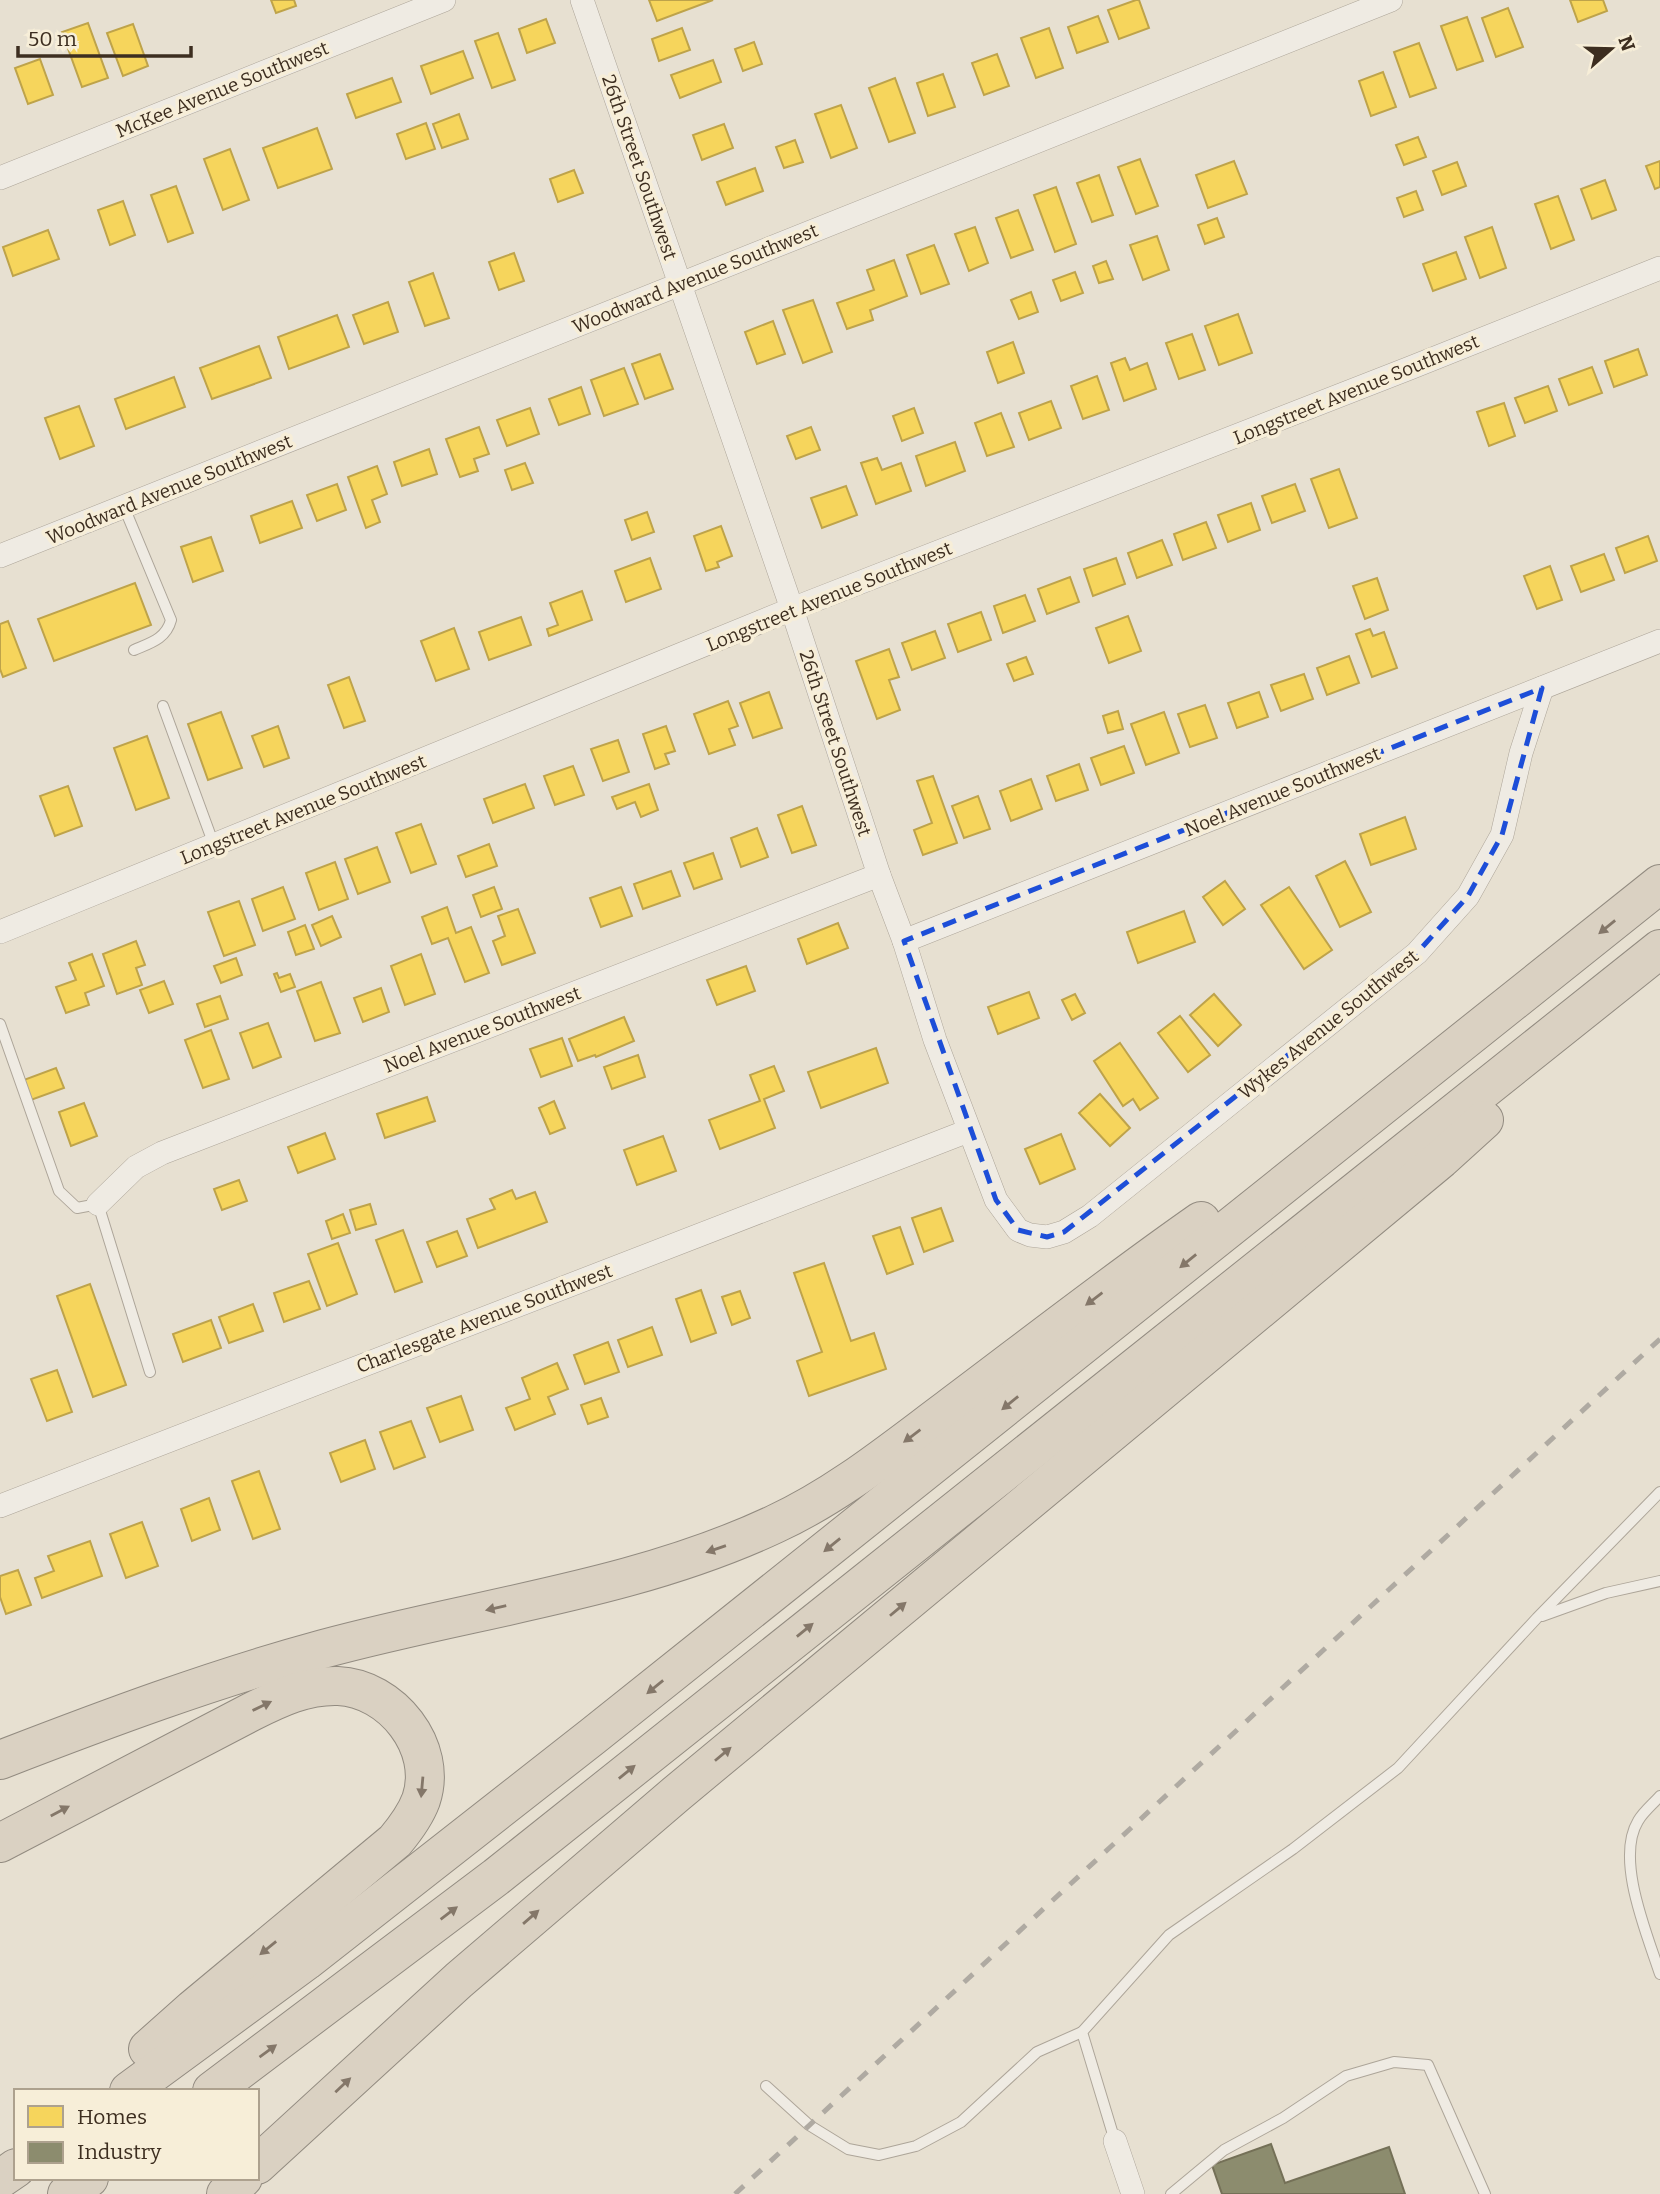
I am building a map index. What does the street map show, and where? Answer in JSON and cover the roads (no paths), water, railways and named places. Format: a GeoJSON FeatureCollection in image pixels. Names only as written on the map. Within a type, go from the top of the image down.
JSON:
{"type":"FeatureCollection","features":[{"type":"Feature","properties":{"kind":"highway"},"geometry":{"type":"LineString","coordinates":[[132,2089],[306,1961],[593,1737],[1660,884]]}},
{"type":"Feature","properties":{"kind":"highway"},"geometry":{"type":"LineString","coordinates":[[215,2089],[496,1877],[1660,949]]}},
{"type":"Feature","properties":{"kind":"highway"},"geometry":{"type":"LineString","coordinates":[[259,2163],[459,1979],[622,1839],[1441,1160],[1624,978]]}},
{"type":"Feature","properties":{"kind":"highway"},"geometry":{"type":"LineString","coordinates":[[0,1760],[143,1706],[269,1665],[654,1568],[734,1542],[777,1524],[849,1482],[1157,1252],[1528,989]]}},
{"type":"Feature","properties":{"kind":"highway"},"geometry":{"type":"LineString","coordinates":[[0,1843],[251,1712],[285,1695],[302,1690],[340,1686],[372,1694],[408,1725],[421,1754],[421,1799],[407,1827],[395,1841],[193,2009],[104,2089]]}},
{"type":"Feature","properties":{"kind":"highway"},"geometry":{"type":"LineString","coordinates":[[67,2194],[86,2180]]}},
{"type":"Feature","properties":{"kind":"highway"},"geometry":{"type":"LineString","coordinates":[[226,2194],[241,2180]]}},
{"type":"Feature","properties":{"kind":"street","name":"McKee Avenue Southwest"},"geometry":{"type":"LineString","coordinates":[[0,178],[444,0]]}},
{"type":"Feature","properties":{"kind":"street","name":"26th Street Southwest"},"geometry":{"type":"LineString","coordinates":[[582,0],[792,610],[935,1040],[996,1200],[1018,1230],[1030,1235]]}},
{"type":"Feature","properties":{"kind":"street","name":"Woodward Avenue Southwest"},"geometry":{"type":"LineString","coordinates":[[0,556],[1391,0]]}},
{"type":"Feature","properties":{"kind":"street","name":"Longstreet Avenue Southwest"},"geometry":{"type":"LineString","coordinates":[[0,932],[792,610],[1660,268]]}},
{"type":"Feature","properties":{"kind":"street","name":"Noel Avenue Southwest"},"geometry":{"type":"LineString","coordinates":[[904,941],[1660,641]]}},
{"type":"Feature","properties":{"kind":"street","name":"Wykes Avenue Southwest"},"geometry":{"type":"LineString","coordinates":[[1030,1235],[1048,1237],[1063,1232],[1090,1216],[1417,953],[1468,896],[1502,835],[1521,752],[1542,688]]}},
{"type":"Feature","properties":{"kind":"street","name":"Noel Avenue Southwest"},"geometry":{"type":"LineString","coordinates":[[98,1204],[136,1167],[162,1153],[879,875]]}},
{"type":"Feature","properties":{"kind":"street","name":"Charlesgate Avenue Southwest"},"geometry":{"type":"LineString","coordinates":[[0,1506],[968,1130]]}},
{"type":"Feature","properties":{"kind":"street"},"geometry":{"type":"LineString","coordinates":[[1115,2141],[1133,2194]]}},
{"type":"Feature","properties":{"kind":"lane"},"geometry":{"type":"LineString","coordinates":[[124,507],[171,620],[169,630],[161,638],[134,650]]}},
{"type":"Feature","properties":{"kind":"lane"},"geometry":{"type":"LineString","coordinates":[[163,706],[214,845]]}},
{"type":"Feature","properties":{"kind":"lane"},"geometry":{"type":"LineString","coordinates":[[0,1024],[58,1191],[77,1208],[98,1204],[150,1372]]}},
{"type":"Feature","properties":{"kind":"lane"},"geometry":{"type":"LineString","coordinates":[[766,2086],[810,2125],[839,2143],[848,2148],[879,2155],[916,2146],[961,2122],[1037,2052],[1082,2032],[1169,1935],[1293,1849],[1398,1768],[1537,1618],[1660,1492]]}},
{"type":"Feature","properties":{"kind":"lane"},"geometry":{"type":"LineString","coordinates":[[1537,1618],[1606,1593],[1660,1581]]}},
{"type":"Feature","properties":{"kind":"lane"},"geometry":{"type":"LineString","coordinates":[[1660,1796],[1637,1821],[1630,1853],[1631,1882],[1660,1974]]}},
{"type":"Feature","properties":{"kind":"lane"},"geometry":{"type":"LineString","coordinates":[[1082,2032],[1115,2141]]}},
{"type":"Feature","properties":{"kind":"lane"},"geometry":{"type":"LineString","coordinates":[[1171,2194],[1224,2150],[1283,2118],[1346,2076],[1394,2062],[1428,2066],[1485,2194]]}},
{"type":"Feature","properties":{"kind":"railway"},"geometry":{"type":"LineString","coordinates":[[735,2194],[1660,1339]]}}]}
